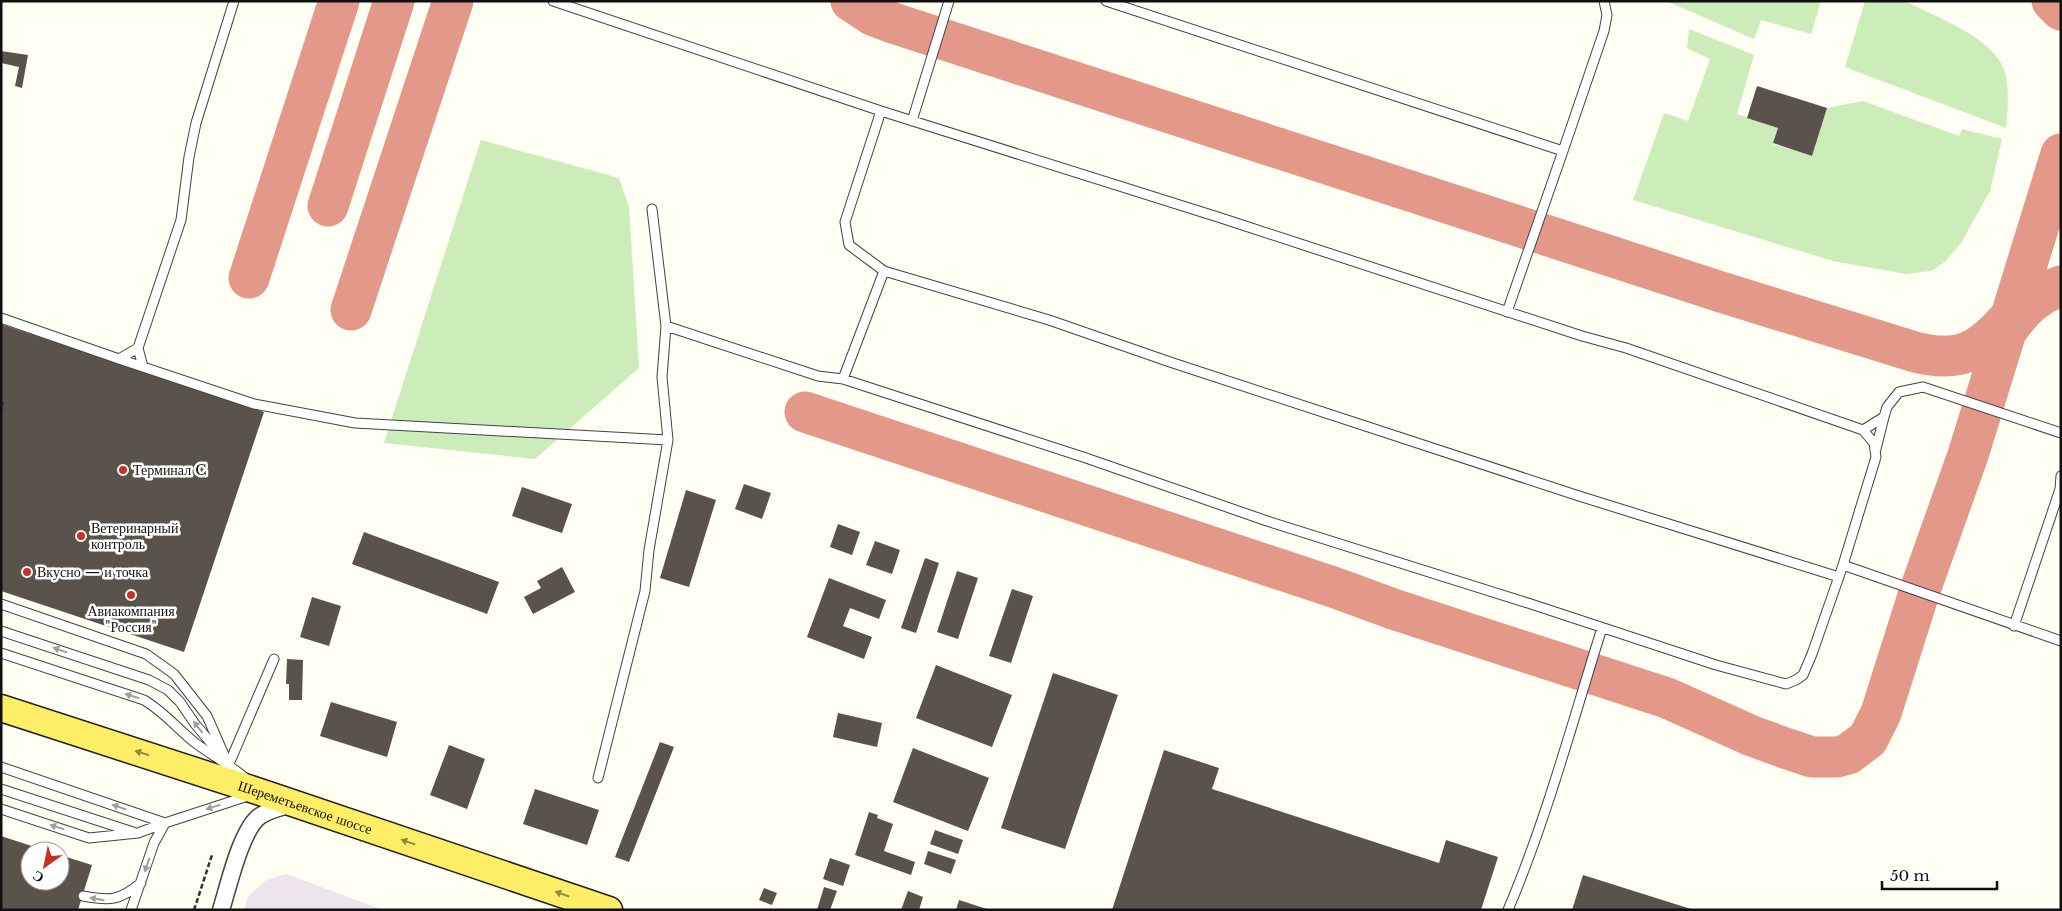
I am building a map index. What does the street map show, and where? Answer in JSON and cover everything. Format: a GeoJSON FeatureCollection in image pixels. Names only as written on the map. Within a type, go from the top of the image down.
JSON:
{"type":"FeatureCollection","features":[{"type":"Feature","properties":{"kind":"main road","name":"Шереметьевское шоссе"},"geometry":{"type":"LineString","coordinates":[[1,708],[260,792],[608,910]]}},
{"type":"Feature","properties":{"kind":"street"},"geometry":{"type":"LineString","coordinates":[[221,910],[243,841],[259,817],[278,807],[295,804]]}},
{"type":"Feature","properties":{"kind":"lane"},"geometry":{"type":"LineString","coordinates":[[143,367],[138,348],[181,220],[189,157],[196,123],[234,1]]}},
{"type":"Feature","properties":{"kind":"lane"},"geometry":{"type":"LineString","coordinates":[[553,1],[881,111],[1626,348],[1863,430],[1874,443],[1876,449]]}},
{"type":"Feature","properties":{"kind":"lane"},"geometry":{"type":"LineString","coordinates":[[912,121],[949,1]]}},
{"type":"Feature","properties":{"kind":"lane"},"geometry":{"type":"LineString","coordinates":[[1106,1],[1563,152]]}},
{"type":"Feature","properties":{"kind":"lane"},"geometry":{"type":"LineString","coordinates":[[1508,312],[1604,31],[1607,15],[1604,1]]}},
{"type":"Feature","properties":{"kind":"lane"},"geometry":{"type":"LineString","coordinates":[[881,111],[845,222],[849,246],[884,271],[1048,320],[1588,499],[1839,577]]}},
{"type":"Feature","properties":{"kind":"lane"},"geometry":{"type":"LineString","coordinates":[[598,778],[645,591],[649,550],[668,440],[662,377],[666,326],[652,209]]}},
{"type":"Feature","properties":{"kind":"lane"},"geometry":{"type":"LineString","coordinates":[[843,379],[884,271]]}},
{"type":"Feature","properties":{"kind":"lane"},"geometry":{"type":"LineString","coordinates":[[1,318],[254,404],[355,423],[668,440]]}},
{"type":"Feature","properties":{"kind":"lane"},"geometry":{"type":"LineString","coordinates":[[666,326],[818,376],[843,379],[1086,458],[1267,521],[1534,605],[1716,665],[1786,684],[1803,675],[1839,577],[1876,458],[1876,449],[1887,407],[1899,392],[1923,387],[2061,433]]}},
{"type":"Feature","properties":{"kind":"lane"},"geometry":{"type":"LineString","coordinates":[[119,359],[138,348]]}},
{"type":"Feature","properties":{"kind":"lane"},"geometry":{"type":"LineString","coordinates":[[1863,430],[1884,417]]}},
{"type":"Feature","properties":{"kind":"lane"},"geometry":{"type":"LineString","coordinates":[[2014,626],[2060,489],[2061,476]]}},
{"type":"Feature","properties":{"kind":"lane"},"geometry":{"type":"LineString","coordinates":[[1842,565],[2061,641]]}},
{"type":"Feature","properties":{"kind":"lane"},"geometry":{"type":"LineString","coordinates":[[1,604],[146,654],[174,674],[207,716],[229,764]]}},
{"type":"Feature","properties":{"kind":"lane"},"geometry":{"type":"LineString","coordinates":[[1508,910],[1526,869],[1556,782],[1602,628]]}},
{"type":"Feature","properties":{"kind":"lane"},"geometry":{"type":"LineString","coordinates":[[1,630],[149,680],[168,690],[180,702],[195,724],[229,764],[260,792]]}},
{"type":"Feature","properties":{"kind":"lane"},"geometry":{"type":"LineString","coordinates":[[1,652],[144,700],[160,710],[195,742],[229,764]]}},
{"type":"Feature","properties":{"kind":"lane"},"geometry":{"type":"LineString","coordinates":[[229,764],[274,658]]}},
{"type":"Feature","properties":{"kind":"lane"},"geometry":{"type":"LineString","coordinates":[[1,767],[165,822]]}},
{"type":"Feature","properties":{"kind":"lane"},"geometry":{"type":"LineString","coordinates":[[1,788],[138,834]]}},
{"type":"Feature","properties":{"kind":"lane"},"geometry":{"type":"LineString","coordinates":[[1,809],[90,838],[138,834],[165,822],[260,792]]}},
{"type":"Feature","properties":{"kind":"lane"},"geometry":{"type":"LineString","coordinates":[[132,910],[154,843],[165,822]]}},
{"type":"Feature","properties":{"kind":"lane"},"geometry":{"type":"LineString","coordinates":[[82,896],[105,900],[118,898],[141,882]]}},
{"type":"Feature","properties":{"kind":"path"},"geometry":{"type":"LineString","coordinates":[[194,910],[212,855]]}},
{"type":"Feature","properties":{"kind":"path"},"geometry":{"type":"LineString","coordinates":[[207,870],[213,873]]}},
{"type":"Feature","properties":{"kind":"shaded area"},"geometry":{"type":"Polygon","coordinates":[[[286,874],[383,910],[244,910],[248,896],[266,880],[286,874]]]}},
{"type":"Feature","properties":{"kind":"green space"},"geometry":{"type":"Polygon","coordinates":[[[1666,1],[1821,1],[1811,34],[1761,20],[1754,39],[1666,1]]]}},
{"type":"Feature","properties":{"kind":"green space"},"geometry":{"type":"Polygon","coordinates":[[[1865,1],[1902,1],[1909,3],[1962,29],[1986,46],[2003,67],[2007,80],[2006,128],[1845,67],[1865,1]]]}},
{"type":"Feature","properties":{"kind":"green space"},"geometry":{"type":"Polygon","coordinates":[[[1689,29],[1754,55],[1737,114],[1778,128],[1773,144],[1812,156],[1827,108],[1863,101],[1959,136],[1962,129],[2002,139],[1990,191],[1961,243],[1945,262],[1931,271],[1906,274],[1833,261],[1633,200],[1664,113],[1688,121],[1710,59],[1687,48],[1689,29]]]}},
{"type":"Feature","properties":{"kind":"green space"},"geometry":{"type":"Polygon","coordinates":[[[481,140],[619,178],[629,207],[639,368],[535,459],[384,443],[481,140]]]}},
{"type":"Feature","properties":{"kind":"building"},"geometry":{"type":"Polygon","coordinates":[[[1,51],[28,55],[22,88],[15,86],[19,67],[1,63],[1,51]]]}},
{"type":"Feature","properties":{"kind":"building"},"geometry":{"type":"Polygon","coordinates":[[[1757,86],[1827,108],[1812,156],[1773,143],[1778,128],[1747,118],[1757,86]]]}},
{"type":"Feature","properties":{"kind":"building","name":"Терминал C"},"geometry":{"type":"Polygon","coordinates":[[[1,324],[264,412],[184,652],[1,591],[1,324]]]}},
{"type":"Feature","properties":{"kind":"building"},"geometry":{"type":"Polygon","coordinates":[[[744,484],[771,493],[762,519],[735,509],[744,484]]]}},
{"type":"Feature","properties":{"kind":"building"},"geometry":{"type":"Polygon","coordinates":[[[522,487],[572,504],[562,533],[512,516],[522,487]]]}},
{"type":"Feature","properties":{"kind":"building"},"geometry":{"type":"Polygon","coordinates":[[[686,490],[716,500],[689,587],[660,578],[686,490]]]}},
{"type":"Feature","properties":{"kind":"building"},"geometry":{"type":"Polygon","coordinates":[[[838,524],[860,532],[852,555],[830,547],[838,524]]]}},
{"type":"Feature","properties":{"kind":"building"},"geometry":{"type":"Polygon","coordinates":[[[364,532],[499,582],[487,614],[352,564],[364,532]]]}},
{"type":"Feature","properties":{"kind":"building"},"geometry":{"type":"Polygon","coordinates":[[[875,541],[900,550],[892,574],[866,565],[875,541]]]}},
{"type":"Feature","properties":{"kind":"building"},"geometry":{"type":"Polygon","coordinates":[[[925,558],[939,563],[916,633],[901,628],[925,558]]]}},
{"type":"Feature","properties":{"kind":"building"},"geometry":{"type":"Polygon","coordinates":[[[562,567],[575,592],[533,614],[524,597],[541,588],[537,581],[562,567]]]}},
{"type":"Feature","properties":{"kind":"building"},"geometry":{"type":"Polygon","coordinates":[[[957,571],[978,578],[958,639],[937,632],[957,571]]]}},
{"type":"Feature","properties":{"kind":"building"},"geometry":{"type":"Polygon","coordinates":[[[829,578],[886,600],[879,619],[850,608],[843,626],[872,637],[864,659],[807,637],[829,578]]]}},
{"type":"Feature","properties":{"kind":"building"},"geometry":{"type":"Polygon","coordinates":[[[1012,589],[1033,596],[1011,663],[989,656],[1012,589]]]}},
{"type":"Feature","properties":{"kind":"building"},"geometry":{"type":"Polygon","coordinates":[[[312,597],[341,606],[329,646],[300,637],[312,597]]]}},
{"type":"Feature","properties":{"kind":"building"},"geometry":{"type":"Polygon","coordinates":[[[287,659],[303,660],[302,700],[289,700],[289,684],[286,684],[287,659]]]}},
{"type":"Feature","properties":{"kind":"building"},"geometry":{"type":"Polygon","coordinates":[[[936,665],[1012,695],[992,747],[916,718],[936,665]]]}},
{"type":"Feature","properties":{"kind":"building"},"geometry":{"type":"Polygon","coordinates":[[[1053,673],[1118,695],[1065,849],[1001,828],[1053,673]]]}},
{"type":"Feature","properties":{"kind":"building"},"geometry":{"type":"Polygon","coordinates":[[[331,702],[397,722],[387,757],[320,736],[331,702]]]}},
{"type":"Feature","properties":{"kind":"building"},"geometry":{"type":"Polygon","coordinates":[[[838,713],[882,723],[877,747],[833,737],[838,713]]]}},
{"type":"Feature","properties":{"kind":"building"},"geometry":{"type":"Polygon","coordinates":[[[660,742],[674,747],[629,862],[615,857],[660,742]]]}},
{"type":"Feature","properties":{"kind":"building"},"geometry":{"type":"Polygon","coordinates":[[[449,745],[485,759],[467,809],[430,795],[449,745]]]}},
{"type":"Feature","properties":{"kind":"building"},"geometry":{"type":"Polygon","coordinates":[[[913,748],[989,778],[968,831],[893,802],[913,748]]]}},
{"type":"Feature","properties":{"kind":"building"},"geometry":{"type":"Polygon","coordinates":[[[1164,750],[1219,768],[1212,789],[1439,863],[1446,840],[1498,857],[1481,910],[1112,910],[1164,750]]]}},
{"type":"Feature","properties":{"kind":"building"},"geometry":{"type":"Polygon","coordinates":[[[535,789],[599,810],[587,845],[523,824],[535,789]]]}},
{"type":"Feature","properties":{"kind":"building"},"geometry":{"type":"Polygon","coordinates":[[[869,812],[878,815],[877,818],[893,824],[884,851],[915,862],[911,875],[855,855],[869,812]]]}},
{"type":"Feature","properties":{"kind":"building"},"geometry":{"type":"Polygon","coordinates":[[[935,830],[963,840],[958,854],[930,844],[935,830]]]}},
{"type":"Feature","properties":{"kind":"building"},"geometry":{"type":"Polygon","coordinates":[[[1,836],[20,842],[20,891],[70,891],[70,858],[92,865],[78,910],[1,910],[1,836]]]}},
{"type":"Feature","properties":{"kind":"building"},"geometry":{"type":"Polygon","coordinates":[[[928,851],[956,860],[951,874],[924,864],[928,851]]]}},
{"type":"Feature","properties":{"kind":"building"},"geometry":{"type":"Polygon","coordinates":[[[830,858],[850,865],[843,886],[823,879],[830,858]]]}},
{"type":"Feature","properties":{"kind":"building"},"geometry":{"type":"Polygon","coordinates":[[[1583,875],[1691,909],[1691,910],[1572,910],[1583,875]]]}},
{"type":"Feature","properties":{"kind":"building"},"geometry":{"type":"Polygon","coordinates":[[[824,887],[837,891],[830,910],[817,910],[824,887]]]}},
{"type":"Feature","properties":{"kind":"building"},"geometry":{"type":"Polygon","coordinates":[[[764,888],[777,893],[772,905],[759,900],[764,888]]]}},
{"type":"Feature","properties":{"kind":"building"},"geometry":{"type":"Polygon","coordinates":[[[908,891],[923,897],[919,910],[901,910],[908,891]]]}},
{"type":"Feature","properties":{"kind":"building"},"geometry":{"type":"Polygon","coordinates":[[[959,900],[987,909],[987,910],[956,910],[959,900]]]}},
{"type":"Feature","properties":{"kind":"taxiway"},"geometry":{"type":"LineString","coordinates":[[249,278],[339,1]]}},
{"type":"Feature","properties":{"kind":"taxiway"},"geometry":{"type":"LineString","coordinates":[[328,206],[394,1]]}},
{"type":"Feature","properties":{"kind":"taxiway"},"geometry":{"type":"LineString","coordinates":[[351,310],[453,1]]}},
{"type":"Feature","properties":{"kind":"taxiway"},"geometry":{"type":"LineString","coordinates":[[851,1],[872,15],[893,23],[1721,292],[1915,352],[1945,356],[1958,355],[1969,351],[1990,338],[2011,316]]}},
{"type":"Feature","properties":{"kind":"taxiway"},"geometry":{"type":"LineString","coordinates":[[2052,1],[2061,10]]}},
{"type":"Feature","properties":{"kind":"taxiway"},"geometry":{"type":"LineString","coordinates":[[805,412],[1336,588],[1393,609],[1667,698],[1752,736],[1785,748],[1812,757],[1837,757],[1848,754],[1868,739],[1881,713],[1919,593],[1968,455],[2061,154]]}},
{"type":"Feature","properties":{"kind":"taxiway"},"geometry":{"type":"LineString","coordinates":[[2008,329],[2019,315],[2037,298],[2061,286]]}},
{"type":"Feature","properties":{"kind":"place","name":"Терминал C"},"geometry":{"type":"Point","coordinates":[123,470]}},
{"type":"Feature","properties":{"kind":"place","name":"Ветеринарный контроль"},"geometry":{"type":"Point","coordinates":[81,536]}},
{"type":"Feature","properties":{"kind":"place","name":"Вкусно — и точка"},"geometry":{"type":"Point","coordinates":[27,572]}},
{"type":"Feature","properties":{"kind":"place","name":"Авиакомпания \"Россия\""},"geometry":{"type":"Point","coordinates":[131,595]}}]}
